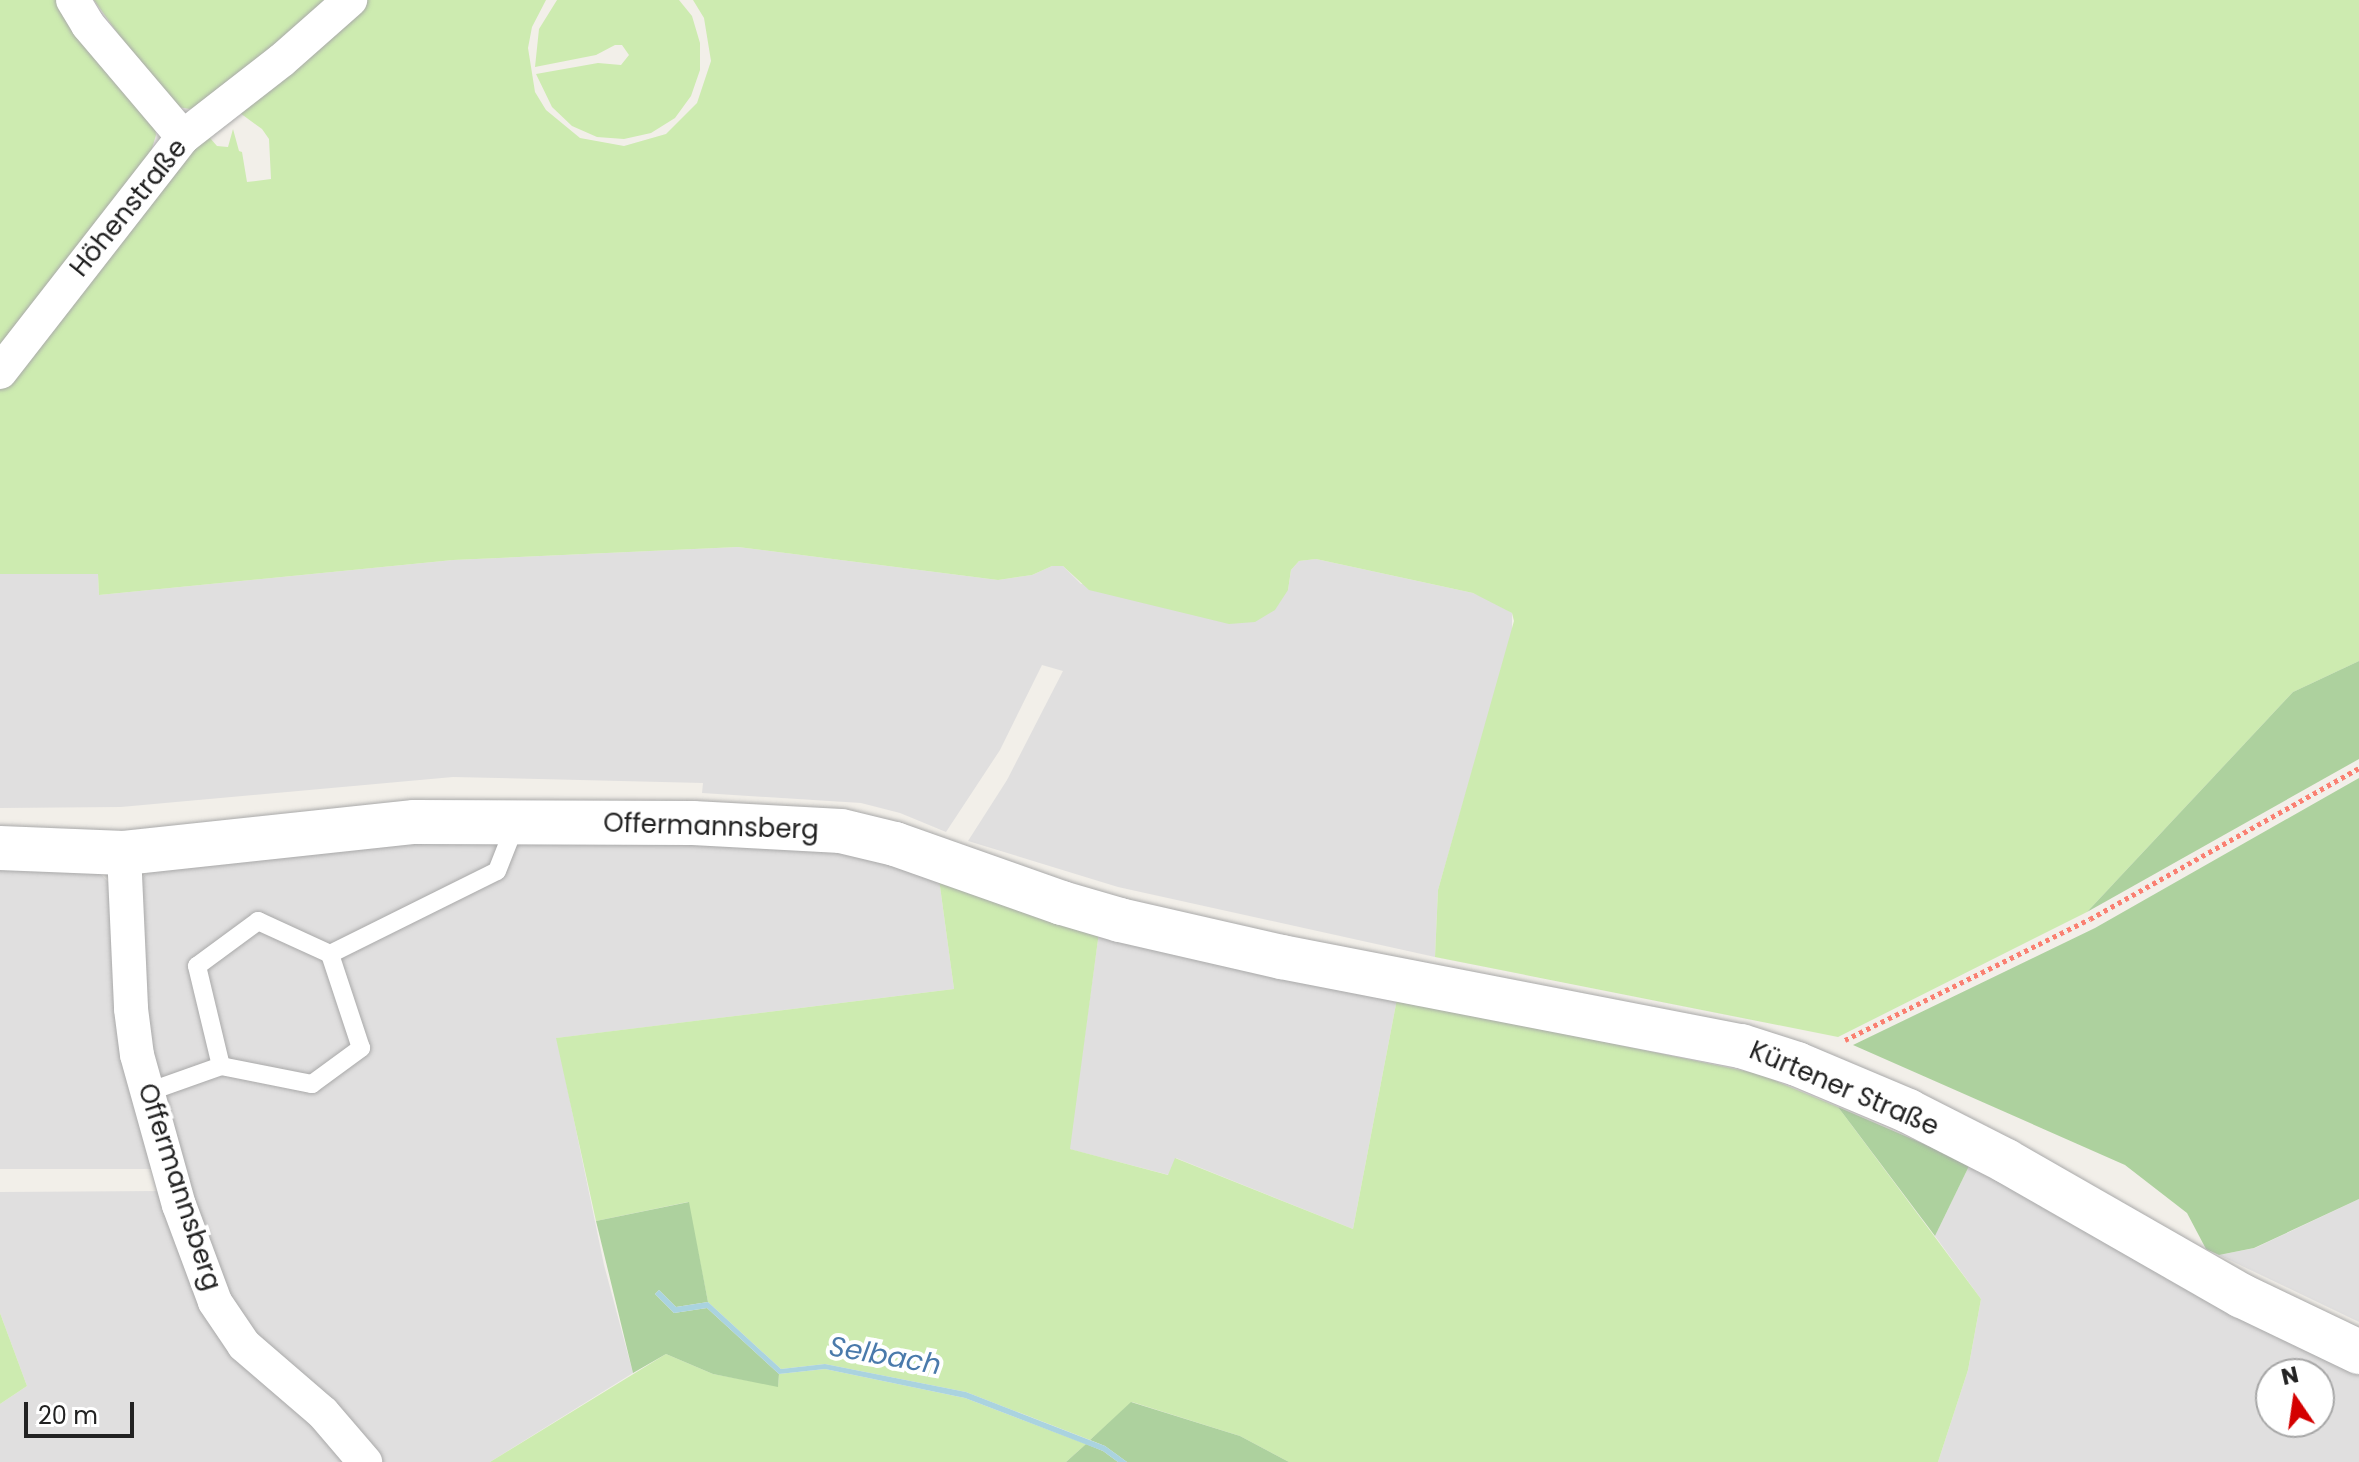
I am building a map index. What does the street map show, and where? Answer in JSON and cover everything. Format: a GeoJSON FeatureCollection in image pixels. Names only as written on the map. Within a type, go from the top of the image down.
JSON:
{"type":"FeatureCollection","features":[{"type":"Feature","properties":{"kind":"street"},"geometry":{"type":"LineString","coordinates":[[73,0],[98,37],[183,137]]}},
{"type":"Feature","properties":{"kind":"street","name":"Höhenstraße"},"geometry":{"type":"LineString","coordinates":[[0,372],[183,137],[251,86],[350,0]]}},
{"type":"Feature","properties":{"kind":"street","name":"Offermannsberg"},"geometry":{"type":"LineString","coordinates":[[0,848],[124,853],[414,822],[693,823],[841,831],[895,844],[1062,903],[1282,957]]}},
{"type":"Feature","properties":{"kind":"street","name":"Offermannsberg"},"geometry":{"type":"LineString","coordinates":[[124,853],[131,1009],[137,1055],[179,1205],[215,1302],[244,1345],[323,1413],[365,1462]]}},
{"type":"Feature","properties":{"kind":"street","name":"Kürtener Straße"},"geometry":{"type":"LineString","coordinates":[[1282,957],[1741,1046],[1797,1064],[1908,1111],[2006,1161],[2242,1296],[2359,1352]]}},
{"type":"Feature","properties":{"kind":"lane"},"geometry":{"type":"LineString","coordinates":[[330,954],[497,871],[516,823]]}},
{"type":"Feature","properties":{"kind":"lane"},"geometry":{"type":"LineString","coordinates":[[148,1092],[221,1066],[312,1084],[361,1048],[330,954],[258,921],[197,966],[221,1066]]}},
{"type":"Feature","properties":{"kind":"path"},"geometry":{"type":"LineString","coordinates":[[1797,1064],[2090,919],[2359,768]]}},
{"type":"Feature","properties":{"kind":"shaded area"},"geometry":{"type":"Polygon","coordinates":[[[738,547],[998,580],[1063,566],[1081,584],[1288,590],[1291,570],[1299,561],[1316,559],[1473,593],[1497,603],[1512,613],[1512,633],[1438,890],[1435,957],[1118,887],[968,841],[1007,780],[1063,671],[1042,665],[1000,750],[946,832],[900,813],[861,803],[702,793],[703,783],[453,777],[121,807],[0,808],[0,574],[98,574],[99,595],[453,560],[738,547]]]}},
{"type":"Feature","properties":{"kind":"shaded area"},"geometry":{"type":"Polygon","coordinates":[[[523,838],[840,847],[939,879],[954,989],[557,1038],[604,1265],[633,1373],[490,1462],[379,1462],[280,1362],[227,1296],[194,1212],[155,1075],[138,943],[138,897],[142,878],[157,863],[259,851],[523,838]]]}},
{"type":"Feature","properties":{"kind":"shaded area"},"geometry":{"type":"Polygon","coordinates":[[[0,864],[98,871],[109,883],[123,1047],[151,1169],[0,1169],[0,864]]]}},
{"type":"Feature","properties":{"kind":"shaded area"},"geometry":{"type":"Polygon","coordinates":[[[1099,932],[1397,999],[1353,1229],[1176,1158],[1169,1175],[1069,1149],[1099,932]]]}},
{"type":"Feature","properties":{"kind":"shaded area"},"geometry":{"type":"Polygon","coordinates":[[[1970,1164],[2359,1369],[2359,1462],[1938,1462],[1968,1370],[1981,1299],[1935,1236],[1970,1164]]]}},
{"type":"Feature","properties":{"kind":"shaded area"},"geometry":{"type":"Polygon","coordinates":[[[159,1191],[293,1398],[348,1462],[0,1462],[0,1404],[27,1386],[0,1313],[0,1192],[159,1191]]]}},
{"type":"Feature","properties":{"kind":"shaded area"},"geometry":{"type":"Polygon","coordinates":[[[2359,1199],[2359,1322],[2219,1255],[2255,1248],[2359,1199]]]}},
{"type":"Feature","properties":{"kind":"green space"},"geometry":{"type":"Polygon","coordinates":[[[0,0],[64,0],[155,126],[156,135],[150,155],[0,351],[0,0]]]}},
{"type":"Feature","properties":{"kind":"green space"},"geometry":{"type":"Polygon","coordinates":[[[94,0],[335,0],[203,105],[190,109],[177,107],[160,93],[94,0]]]}},
{"type":"Feature","properties":{"kind":"green space"},"geometry":{"type":"Polygon","coordinates":[[[364,0],[546,0],[532,27],[528,48],[535,92],[546,110],[580,138],[624,146],[666,134],[697,103],[711,61],[704,18],[693,0],[2359,0],[2359,661],[2293,692],[2087,912],[1838,1037],[1435,957],[1438,890],[1514,621],[1512,613],[1473,593],[1316,559],[1299,561],[1291,570],[1288,590],[1275,610],[1255,622],[1229,624],[1089,590],[1063,566],[998,580],[738,547],[453,560],[99,595],[98,574],[0,574],[0,390],[43,331],[197,146],[210,138],[217,146],[228,147],[233,129],[239,151],[242,152],[247,182],[271,179],[269,139],[262,129],[240,113],[364,0]]]}},
{"type":"Feature","properties":{"kind":"green space"},"geometry":{"type":"Polygon","coordinates":[[[557,0],[679,0],[692,16],[700,43],[700,70],[691,96],[675,118],[651,133],[624,139],[597,137],[572,126],[552,107],[536,74],[598,63],[621,65],[629,55],[622,45],[615,45],[596,55],[535,67],[539,29],[557,0]]]}},
{"type":"Feature","properties":{"kind":"green space"},"geometry":{"type":"Polygon","coordinates":[[[2359,661],[2359,759],[2087,912],[2293,692],[2359,661]]]}},
{"type":"Feature","properties":{"kind":"green space"},"geometry":{"type":"Polygon","coordinates":[[[2359,778],[2359,1199],[2254,1248],[2219,1255],[2206,1249],[2187,1213],[2125,1165],[1853,1045],[2095,928],[2359,778]]]}},
{"type":"Feature","properties":{"kind":"green space"},"geometry":{"type":"Polygon","coordinates":[[[939,879],[1099,932],[1070,1149],[1168,1175],[1175,1158],[1353,1229],[1397,999],[1759,1074],[1838,1107],[1981,1299],[1968,1370],[1938,1462],[1289,1462],[1240,1436],[1132,1402],[1090,1440],[966,1392],[825,1364],[781,1369],[708,1302],[688,1202],[596,1221],[556,1038],[954,989],[939,879]]]}},
{"type":"Feature","properties":{"kind":"green space"},"geometry":{"type":"Polygon","coordinates":[[[1838,1107],[1970,1164],[1935,1236],[1838,1107]]]}},
{"type":"Feature","properties":{"kind":"green space"},"geometry":{"type":"Polygon","coordinates":[[[689,1202],[708,1302],[676,1307],[659,1290],[655,1294],[674,1313],[707,1308],[779,1374],[778,1387],[713,1374],[666,1354],[633,1373],[596,1221],[689,1202]]]}},
{"type":"Feature","properties":{"kind":"green space"},"geometry":{"type":"Polygon","coordinates":[[[0,1313],[27,1386],[0,1404],[0,1313]]]}},
{"type":"Feature","properties":{"kind":"green space"},"geometry":{"type":"Polygon","coordinates":[[[666,1354],[713,1374],[778,1386],[779,1374],[825,1369],[965,1398],[1086,1444],[1066,1462],[490,1462],[666,1354]]]}},
{"type":"Feature","properties":{"kind":"green space"},"geometry":{"type":"Polygon","coordinates":[[[1131,1402],[1240,1436],[1289,1462],[1127,1462],[1105,1446],[1090,1440],[1131,1402]]]}},
{"type":"Feature","properties":{"kind":"green space"},"geometry":{"type":"Polygon","coordinates":[[[1086,1444],[1103,1451],[1118,1462],[1066,1462],[1086,1444]]]}},
{"type":"Feature","properties":{"kind":"water"},"geometry":{"type":"Polygon","coordinates":[[[659,1290],[676,1307],[708,1302],[781,1369],[825,1364],[966,1392],[1105,1446],[1127,1462],[1118,1462],[1103,1451],[965,1398],[825,1369],[779,1374],[707,1308],[674,1313],[655,1294],[659,1290]]]}},
{"type":"Feature","properties":{"kind":"water label","name":"Selbach"},"geometry":{"type":"Point","coordinates":[885,1356]}}]}
